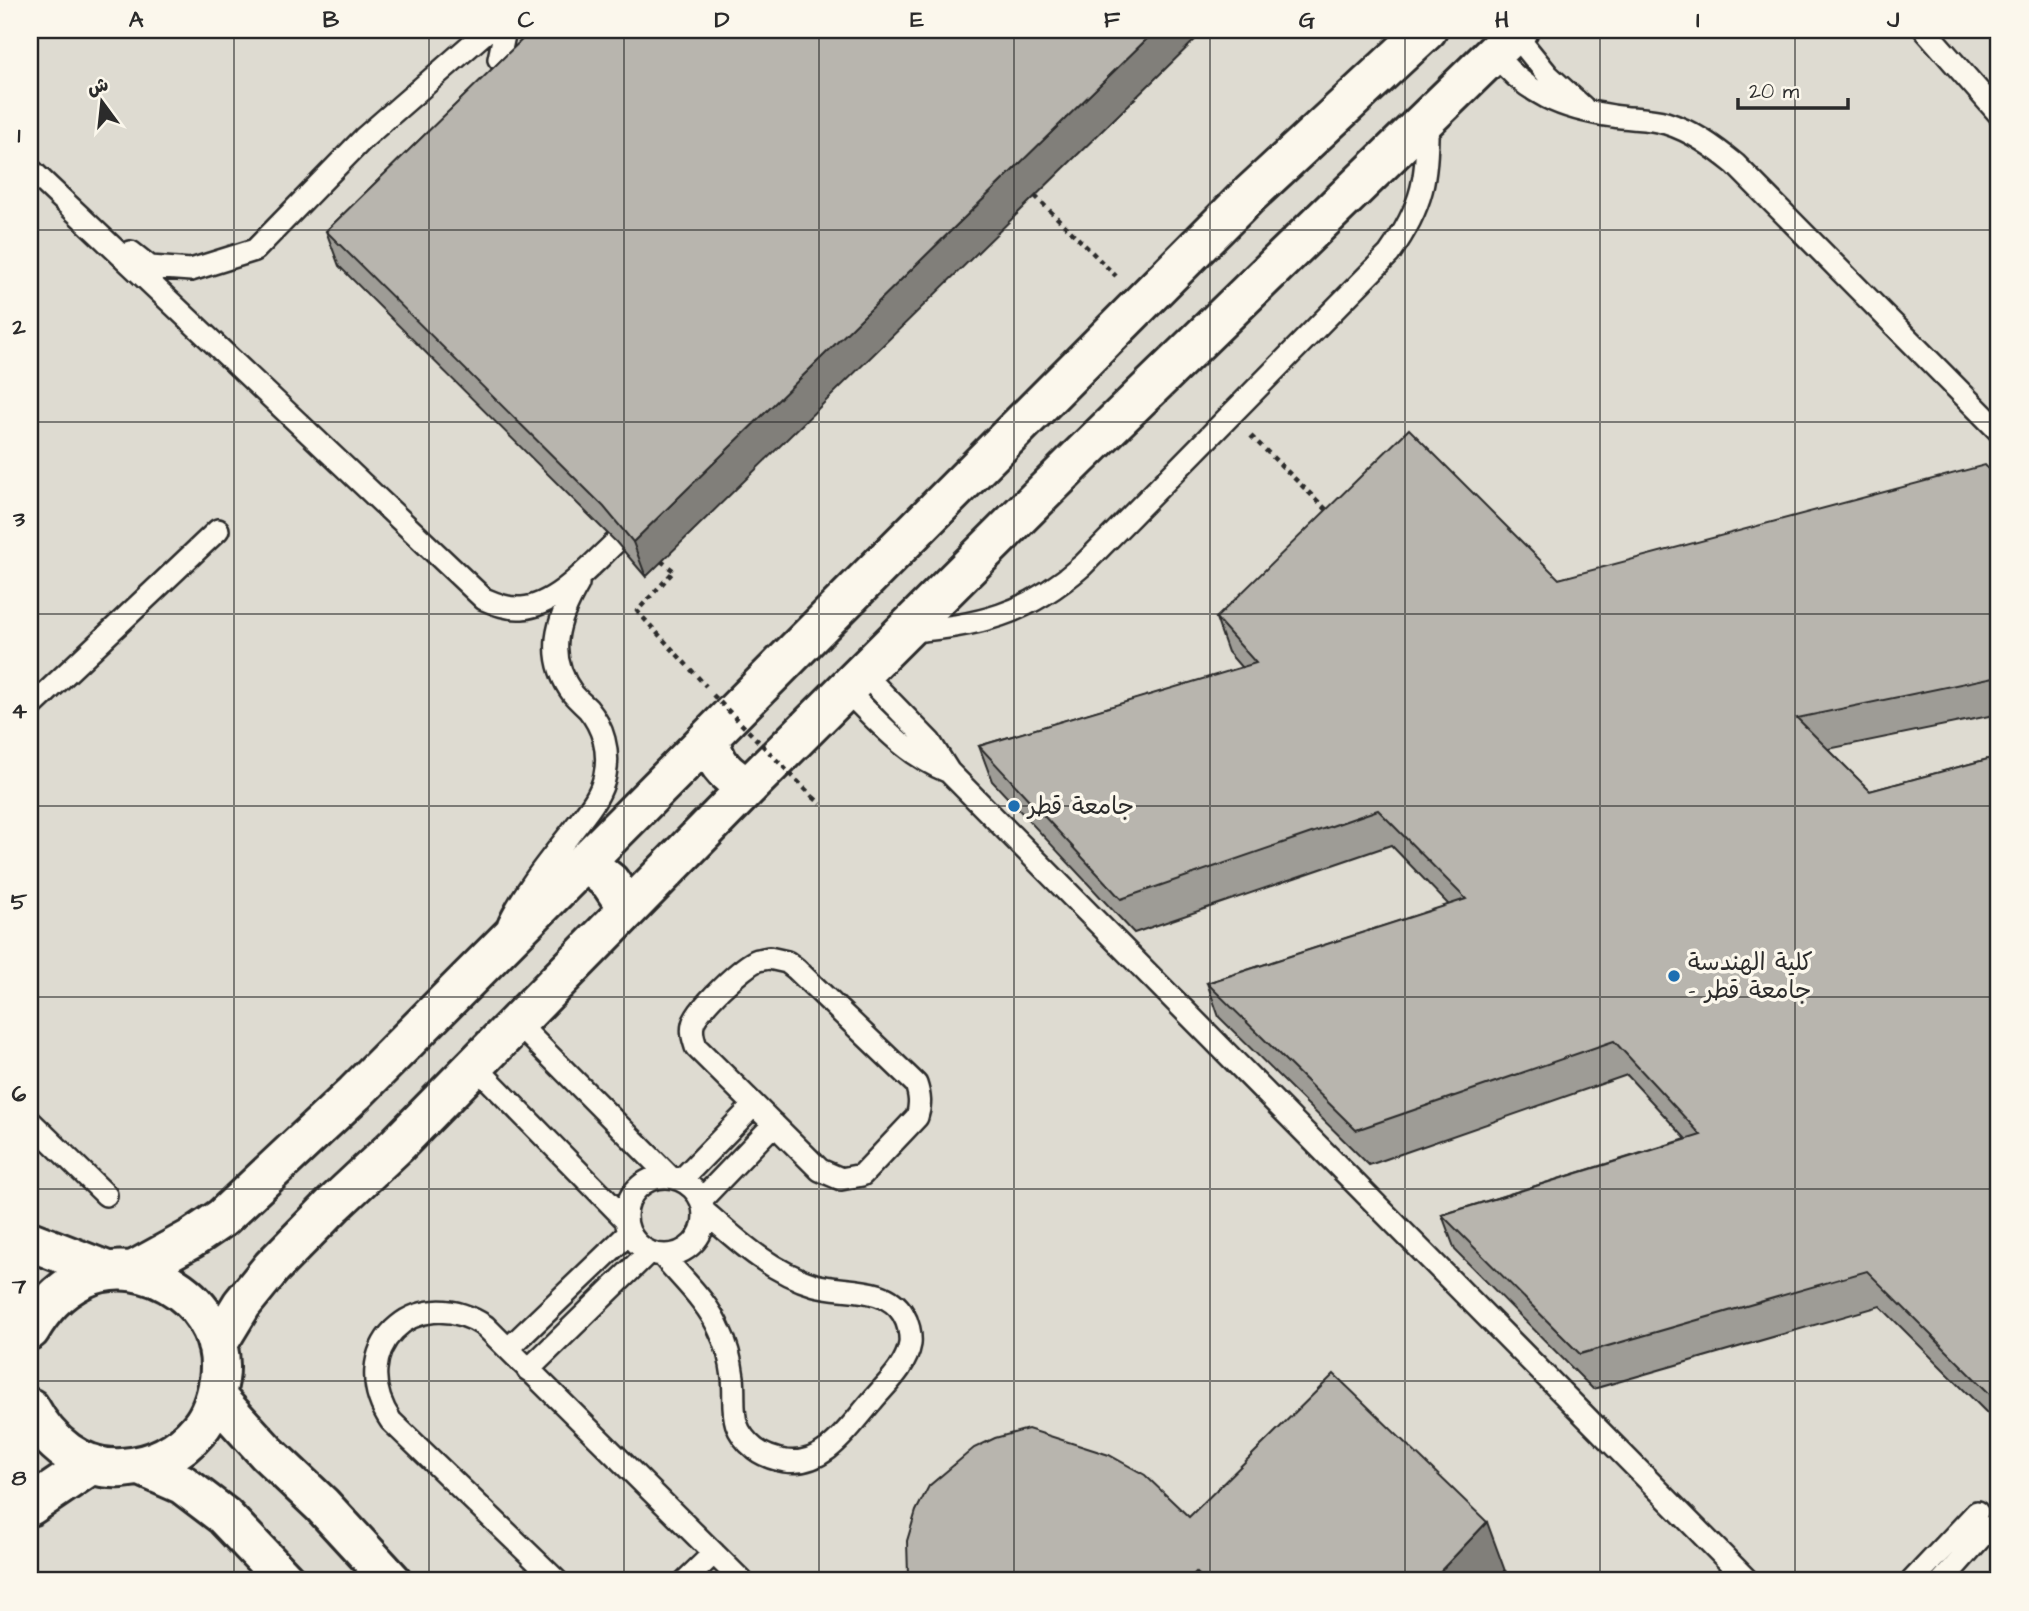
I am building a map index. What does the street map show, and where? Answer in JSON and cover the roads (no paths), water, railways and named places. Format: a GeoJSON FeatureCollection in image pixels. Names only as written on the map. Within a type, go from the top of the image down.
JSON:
{"type":"FeatureCollection","features":[{"type":"Feature","properties":{"kind":"street"},"geometry":{"type":"LineString","coordinates":[[30,1330],[42,1310],[61,1291],[83,1278],[120,1271],[191,1239],[222,1218],[355,1093],[1246,198],[1427,30]]}},
{"type":"Feature","properties":{"kind":"street"},"geometry":{"type":"LineString","coordinates":[[217,1345],[242,1304],[272,1267],[475,1066],[749,786],[1077,458],[1509,39]]}},
{"type":"Feature","properties":{"kind":"street"},"geometry":{"type":"LineString","coordinates":[[710,737],[717,763],[737,782],[749,786]]}},
{"type":"Feature","properties":{"kind":"street"},"geometry":{"type":"LineString","coordinates":[[585,862],[610,882],[628,909]]}},
{"type":"Feature","properties":{"kind":"street"},"geometry":{"type":"LineString","coordinates":[[30,1241],[120,1271],[156,1277],[177,1288],[195,1303],[209,1323],[217,1345],[220,1371],[216,1397],[205,1422],[188,1442],[167,1457],[141,1466],[116,1468],[92,1464],[66,1452],[45,1433],[30,1408]]}},
{"type":"Feature","properties":{"kind":"street"},"geometry":{"type":"LineString","coordinates":[[216,1397],[267,1454],[322,1505],[392,1581]]}},
{"type":"Feature","properties":{"kind":"street"},"geometry":{"type":"LineString","coordinates":[[30,1506],[92,1464]]}},
{"type":"Feature","properties":{"kind":"street"},"geometry":{"type":"LineString","coordinates":[[141,1466],[182,1484],[224,1516],[286,1581]]}},
{"type":"Feature","properties":{"kind":"lane"},"geometry":{"type":"LineString","coordinates":[[57,196],[81,205],[150,267],[191,270],[255,250],[364,138],[488,30]]}},
{"type":"Feature","properties":{"kind":"lane"},"geometry":{"type":"LineString","coordinates":[[505,30],[499,58],[524,85]]}},
{"type":"Feature","properties":{"kind":"lane"},"geometry":{"type":"LineString","coordinates":[[1925,30],[1999,114]]}},
{"type":"Feature","properties":{"kind":"lane"},"geometry":{"type":"LineString","coordinates":[[1509,39],[1506,68],[1534,92],[1552,101],[1613,116],[1666,123],[1691,133],[1714,147],[1735,164],[1999,431]]}},
{"type":"Feature","properties":{"kind":"lane"},"geometry":{"type":"LineString","coordinates":[[903,633],[964,626],[1000,617],[1045,595],[1083,565],[1389,254],[1416,210],[1423,185],[1428,160],[1427,116]]}},
{"type":"Feature","properties":{"kind":"lane"},"geometry":{"type":"LineString","coordinates":[[30,169],[484,599],[503,607],[523,608],[544,603],[561,592],[616,542]]}},
{"type":"Feature","properties":{"kind":"lane"},"geometry":{"type":"LineString","coordinates":[[30,708],[218,530]]}},
{"type":"Feature","properties":{"kind":"lane"},"geometry":{"type":"LineString","coordinates":[[500,948],[511,919],[526,892],[592,806],[605,775],[605,741],[598,724],[587,708],[573,695],[563,678],[556,641],[566,604],[588,567]]}},
{"type":"Feature","properties":{"kind":"lane"},"geometry":{"type":"LineString","coordinates":[[854,682],[902,746],[933,766],[949,772],[1748,1581]]}},
{"type":"Feature","properties":{"kind":"lane"},"geometry":{"type":"LineString","coordinates":[[769,958],[787,962],[795,968],[916,1084],[920,1095],[917,1117],[909,1127],[871,1167],[862,1175],[852,1178],[841,1179],[820,1170],[774,1124],[696,1047],[692,1036],[692,1026],[701,1008],[749,965],[769,958]]}},
{"type":"Feature","properties":{"kind":"lane"},"geometry":{"type":"LineString","coordinates":[[475,1066],[627,1226],[637,1244],[655,1254],[706,1306],[729,1352],[735,1422],[744,1438],[757,1451],[772,1459],[790,1462],[808,1460],[838,1441],[906,1357],[910,1342],[902,1312],[882,1296],[869,1292],[834,1290],[813,1284],[772,1266],[754,1254],[703,1205],[694,1188],[675,1178],[517,1023]]}},
{"type":"Feature","properties":{"kind":"lane"},"geometry":{"type":"LineString","coordinates":[[508,1349],[627,1226],[627,1206],[642,1183],[655,1177],[675,1178],[754,1105]]}},
{"type":"Feature","properties":{"kind":"lane"},"geometry":{"type":"LineString","coordinates":[[30,1121],[106,1195]]}},
{"type":"Feature","properties":{"kind":"lane"},"geometry":{"type":"LineString","coordinates":[[528,1370],[655,1254],[676,1254],[689,1248],[701,1232],[703,1205],[774,1124]]}},
{"type":"Feature","properties":{"kind":"lane"},"geometry":{"type":"LineString","coordinates":[[557,1581],[391,1421],[382,1407],[374,1373],[385,1341],[397,1328],[424,1313],[440,1310],[471,1318],[485,1326],[743,1581]]}},
{"type":"Feature","properties":{"kind":"lane"},"geometry":{"type":"LineString","coordinates":[[1912,1581],[1983,1520],[1942,1581]]}},
{"type":"Feature","properties":{"kind":"lane"},"geometry":{"type":"LineString","coordinates":[[685,1581],[714,1553]]}},
{"type":"Feature","properties":{"kind":"place","name":"جامعة قطر"},"geometry":{"type":"Point","coordinates":[1014,806]}},
{"type":"Feature","properties":{"kind":"place","name":"كلية الهندسة - جامعة قطر"},"geometry":{"type":"Point","coordinates":[1674,976]}}]}
